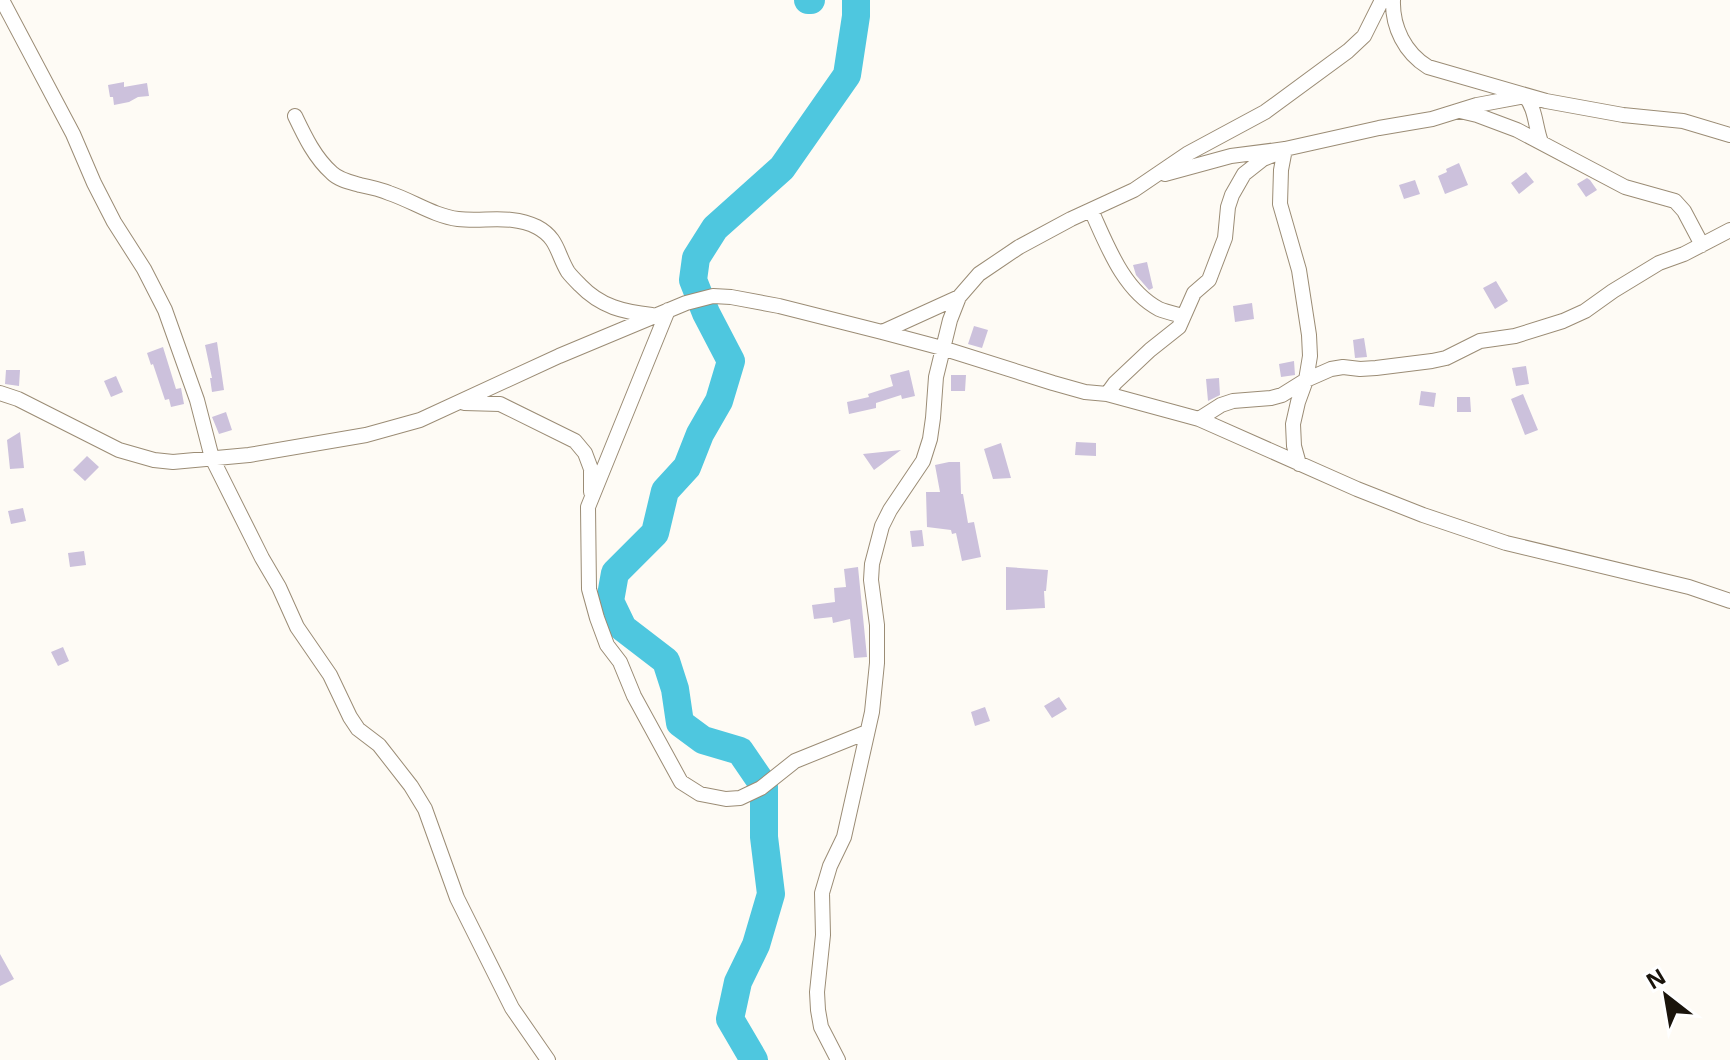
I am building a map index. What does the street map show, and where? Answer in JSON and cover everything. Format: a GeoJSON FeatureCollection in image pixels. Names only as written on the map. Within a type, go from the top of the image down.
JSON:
{"type":"FeatureCollection","features":[{"type":"Feature","properties":{"kind":"street"},"geometry":{"type":"LineString","coordinates":[[2,0],[73,134],[107,209],[165,310],[197,400],[212,458],[297,627],[330,675],[358,729],[379,745],[425,809],[457,898],[512,1008],[548,1060]]}},
{"type":"Feature","properties":{"kind":"street"},"geometry":{"type":"LineString","coordinates":[[838,1060],[821,1027],[818,1010],[823,935],[822,893],[830,866],[844,837],[875,694],[877,625],[872,564],[882,526],[923,461],[930,439],[942,348],[959,297],[991,265],[1029,241],[1116,200],[1187,154],[1265,112],[1364,36],[1382,0]]}},
{"type":"Feature","properties":{"kind":"street"},"geometry":{"type":"LineString","coordinates":[[1393,0],[1395,22],[1406,47],[1415,59],[1428,67],[1525,96],[1608,112],[1683,121],[1730,135]]}},
{"type":"Feature","properties":{"kind":"street"},"geometry":{"type":"LineString","coordinates":[[1149,180],[1206,161],[1285,149],[1432,119],[1477,105],[1525,96]]}},
{"type":"Feature","properties":{"kind":"street"},"geometry":{"type":"LineString","coordinates":[[1525,96],[1532,104],[1541,142]]}},
{"type":"Feature","properties":{"kind":"street"},"geometry":{"type":"LineString","coordinates":[[1459,111],[1517,130],[1625,187],[1675,201],[1684,211],[1702,245]]}},
{"type":"Feature","properties":{"kind":"street"},"geometry":{"type":"LineString","coordinates":[[295,116],[317,156],[337,178],[390,193],[444,217],[519,220],[550,236],[568,272],[605,305],[627,312],[662,313]]}},
{"type":"Feature","properties":{"kind":"street"},"geometry":{"type":"LineString","coordinates":[[1107,394],[1150,350],[1179,327],[1194,293],[1209,280],[1225,238],[1228,207],[1244,174],[1263,159],[1285,149]]}},
{"type":"Feature","properties":{"kind":"street"},"geometry":{"type":"LineString","coordinates":[[1285,149],[1280,204],[1299,270],[1310,356],[1293,424],[1299,464]]}},
{"type":"Feature","properties":{"kind":"street"},"geometry":{"type":"LineString","coordinates":[[1091,210],[1113,258],[1138,294],[1160,310],[1183,316]]}},
{"type":"Feature","properties":{"kind":"street"},"geometry":{"type":"LineString","coordinates":[[1199,419],[1233,401],[1282,395],[1331,369],[1376,368],[1432,361],[1446,358],[1480,341],[1515,336],[1555,324],[1585,311],[1659,263],[1678,257],[1730,230]]}},
{"type":"Feature","properties":{"kind":"street"},"geometry":{"type":"LineString","coordinates":[[0,393],[119,450],[136,455],[173,462],[287,449],[366,435],[420,420],[559,356],[686,303],[713,296],[779,306],[882,332],[1085,392],[1107,394],[1199,419],[1423,515],[1506,543],[1689,587],[1730,601]]}},
{"type":"Feature","properties":{"kind":"street"},"geometry":{"type":"LineString","coordinates":[[882,332],[959,297]]}},
{"type":"Feature","properties":{"kind":"street"},"geometry":{"type":"LineString","coordinates":[[662,313],[588,507],[589,589],[607,645],[620,662],[634,696],[681,782],[700,794],[740,798],[761,788],[795,761],[867,732]]}},
{"type":"Feature","properties":{"kind":"street"},"geometry":{"type":"LineString","coordinates":[[459,403],[500,404],[575,441],[585,453],[591,469],[591,501]]}},
{"type":"Feature","properties":{"kind":"building"},"geometry":{"type":"Polygon","coordinates":[[[124,82],[124,87],[147,83],[149,96],[114,105],[108,85],[124,82]]]}},
{"type":"Feature","properties":{"kind":"building"},"geometry":{"type":"Polygon","coordinates":[[[1459,163],[1468,185],[1445,194],[1438,176],[1459,163]]]}},
{"type":"Feature","properties":{"kind":"building"},"geometry":{"type":"Polygon","coordinates":[[[1526,172],[1534,182],[1519,194],[1511,183],[1526,172]]]}},
{"type":"Feature","properties":{"kind":"building"},"geometry":{"type":"Polygon","coordinates":[[[1587,178],[1597,190],[1586,197],[1577,184],[1587,178]]]}},
{"type":"Feature","properties":{"kind":"building"},"geometry":{"type":"Polygon","coordinates":[[[1415,180],[1420,194],[1404,199],[1399,185],[1415,180]]]}},
{"type":"Feature","properties":{"kind":"building"},"geometry":{"type":"Polygon","coordinates":[[[1147,262],[1153,288],[1149,290],[1136,275],[1133,265],[1147,262]]]}},
{"type":"Feature","properties":{"kind":"building"},"geometry":{"type":"Polygon","coordinates":[[[1496,281],[1508,301],[1495,309],[1483,288],[1496,281]]]}},
{"type":"Feature","properties":{"kind":"building"},"geometry":{"type":"Polygon","coordinates":[[[1252,303],[1254,319],[1235,322],[1233,306],[1252,303]]]}},
{"type":"Feature","properties":{"kind":"building"},"geometry":{"type":"Polygon","coordinates":[[[974,326],[988,330],[982,348],[968,344],[974,326]]]}},
{"type":"Feature","properties":{"kind":"building"},"geometry":{"type":"Polygon","coordinates":[[[1364,338],[1367,357],[1355,358],[1353,340],[1364,338]]]}},
{"type":"Feature","properties":{"kind":"building"},"geometry":{"type":"Polygon","coordinates":[[[217,342],[224,390],[212,392],[205,345],[217,342]]]}},
{"type":"Feature","properties":{"kind":"building"},"geometry":{"type":"Polygon","coordinates":[[[163,347],[176,389],[181,388],[184,404],[171,407],[169,399],[165,400],[151,365],[147,353],[163,347]]]}},
{"type":"Feature","properties":{"kind":"building"},"geometry":{"type":"Polygon","coordinates":[[[1294,361],[1295,375],[1281,377],[1279,364],[1294,361]]]}},
{"type":"Feature","properties":{"kind":"building"},"geometry":{"type":"Polygon","coordinates":[[[1526,366],[1529,384],[1516,386],[1512,368],[1526,366]]]}},
{"type":"Feature","properties":{"kind":"building"},"geometry":{"type":"Polygon","coordinates":[[[6,370],[20,370],[19,386],[5,384],[6,370]]]}},
{"type":"Feature","properties":{"kind":"building"},"geometry":{"type":"Polygon","coordinates":[[[909,370],[915,396],[902,399],[901,395],[876,403],[876,408],[849,414],[847,402],[869,397],[868,394],[893,386],[890,375],[909,370]]]}},
{"type":"Feature","properties":{"kind":"building"},"geometry":{"type":"Polygon","coordinates":[[[951,375],[966,375],[965,391],[951,391],[951,375]]]}},
{"type":"Feature","properties":{"kind":"building"},"geometry":{"type":"Polygon","coordinates":[[[116,376],[123,392],[111,397],[104,381],[116,376]]]}},
{"type":"Feature","properties":{"kind":"building"},"geometry":{"type":"Polygon","coordinates":[[[1219,378],[1220,395],[1208,401],[1206,379],[1219,378]]]}},
{"type":"Feature","properties":{"kind":"building"},"geometry":{"type":"Polygon","coordinates":[[[1421,391],[1436,393],[1434,407],[1419,405],[1421,391]]]}},
{"type":"Feature","properties":{"kind":"building"},"geometry":{"type":"Polygon","coordinates":[[[1523,394],[1538,430],[1525,435],[1511,399],[1523,394]]]}},
{"type":"Feature","properties":{"kind":"building"},"geometry":{"type":"Polygon","coordinates":[[[1457,397],[1470,397],[1471,412],[1457,412],[1457,397]]]}},
{"type":"Feature","properties":{"kind":"building"},"geometry":{"type":"Polygon","coordinates":[[[226,412],[232,430],[219,434],[212,417],[226,412]]]}},
{"type":"Feature","properties":{"kind":"building"},"geometry":{"type":"Polygon","coordinates":[[[20,432],[24,468],[10,469],[7,440],[20,432]]]}},
{"type":"Feature","properties":{"kind":"building"},"geometry":{"type":"Polygon","coordinates":[[[1076,442],[1096,443],[1096,456],[1075,455],[1076,442]]]}},
{"type":"Feature","properties":{"kind":"building"},"geometry":{"type":"Polygon","coordinates":[[[1001,443],[1011,478],[993,479],[984,449],[1001,443]]]}},
{"type":"Feature","properties":{"kind":"building"},"geometry":{"type":"Polygon","coordinates":[[[901,450],[874,470],[863,454],[901,450]]]}},
{"type":"Feature","properties":{"kind":"building"},"geometry":{"type":"Polygon","coordinates":[[[87,456],[99,467],[85,481],[73,470],[87,456]]]}},
{"type":"Feature","properties":{"kind":"building"},"geometry":{"type":"Polygon","coordinates":[[[960,462],[961,494],[968,523],[974,522],[981,557],[962,561],[956,533],[927,527],[926,492],[940,492],[935,465],[960,462]]]}},
{"type":"Feature","properties":{"kind":"building"},"geometry":{"type":"Polygon","coordinates":[[[23,508],[26,521],[11,524],[8,511],[23,508]]]}},
{"type":"Feature","properties":{"kind":"building"},"geometry":{"type":"Polygon","coordinates":[[[922,530],[924,546],[912,547],[910,531],[922,530]]]}},
{"type":"Feature","properties":{"kind":"building"},"geometry":{"type":"Polygon","coordinates":[[[84,551],[86,565],[70,567],[68,553],[84,551]]]}},
{"type":"Feature","properties":{"kind":"building"},"geometry":{"type":"Polygon","coordinates":[[[858,567],[867,657],[854,658],[850,619],[833,623],[832,617],[814,619],[812,605],[835,602],[834,588],[846,587],[844,569],[858,567]]]}},
{"type":"Feature","properties":{"kind":"building"},"geometry":{"type":"Polygon","coordinates":[[[1006,567],[1048,570],[1045,608],[1006,610],[1006,567]]]}},
{"type":"Feature","properties":{"kind":"building"},"geometry":{"type":"Polygon","coordinates":[[[63,647],[69,661],[58,666],[51,652],[63,647]]]}},
{"type":"Feature","properties":{"kind":"building"},"geometry":{"type":"Polygon","coordinates":[[[1059,697],[1067,709],[1052,718],[1044,706],[1059,697]]]}},
{"type":"Feature","properties":{"kind":"building"},"geometry":{"type":"Polygon","coordinates":[[[985,707],[990,721],[975,726],[971,712],[985,707]]]}},
{"type":"Feature","properties":{"kind":"building"},"geometry":{"type":"Polygon","coordinates":[[[0,954],[14,979],[0,986],[0,954]]]}},
{"type":"Feature","properties":{"kind":"waterway"},"geometry":{"type":"LineString","coordinates":[[754,1060],[730,1019],[738,982],[756,945],[771,894],[764,837],[764,786],[740,751],[703,740],[680,723],[675,689],[666,661],[623,628],[610,601],[615,573],[655,533],[665,491],[687,467],[700,434],[719,401],[731,361],[693,280],[696,258],[715,228],[782,168],[847,75],[856,0]]}}]}
